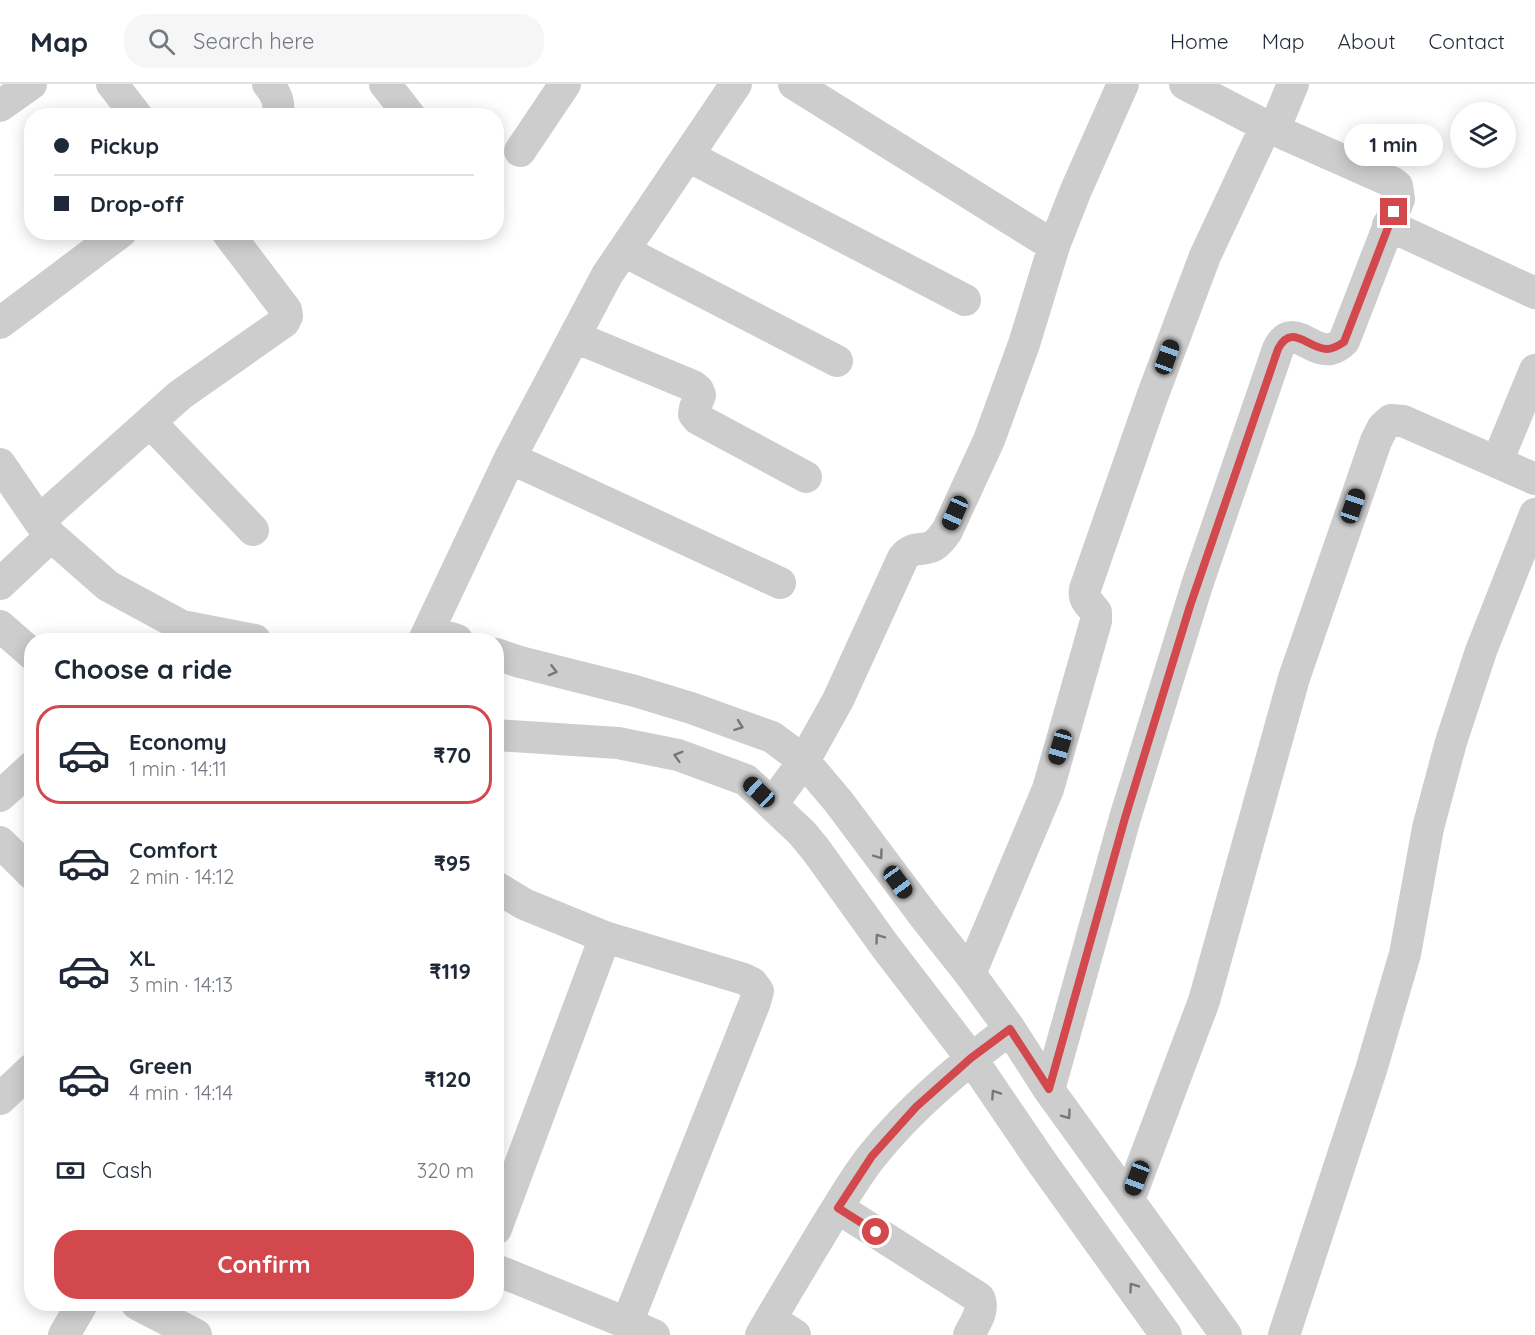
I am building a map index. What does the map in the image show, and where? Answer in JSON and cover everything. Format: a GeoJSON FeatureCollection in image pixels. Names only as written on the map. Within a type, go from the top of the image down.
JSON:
{"type":"FeatureCollection","features":[{"type":"Feature","properties":{"kind":"street"},"geometry":{"type":"LineString","coordinates":[[0,106],[31,84]]}},
{"type":"Feature","properties":{"kind":"street"},"geometry":{"type":"LineString","coordinates":[[112,84],[131,108]]}},
{"type":"Feature","properties":{"kind":"street"},"geometry":{"type":"LineString","coordinates":[[268,84],[278,99],[279,108]]}},
{"type":"Feature","properties":{"kind":"street"},"geometry":{"type":"LineString","coordinates":[[385,84],[404,108]]}},
{"type":"Feature","properties":{"kind":"street"},"geometry":{"type":"LineString","coordinates":[[520,151],[566,84]]}},
{"type":"Feature","properties":{"kind":"street"},"geometry":{"type":"LineString","coordinates":[[439,633],[510,458],[608,275],[736,84]]}},
{"type":"Feature","properties":{"kind":"street"},"geometry":{"type":"LineString","coordinates":[[794,84],[1054,246]]}},
{"type":"Feature","properties":{"kind":"street"},"geometry":{"type":"LineString","coordinates":[[772,804],[804,761],[838,700],[903,558],[911,550],[931,547],[939,542],[947,531],[989,440],[1024,344],[1054,246],[1123,84]]}},
{"type":"Feature","properties":{"kind":"street"},"geometry":{"type":"LineString","coordinates":[[970,974],[1048,789],[1096,621],[1096,612],[1086,601],[1084,595],[1152,397],[1205,256],[1293,84]]}},
{"type":"Feature","properties":{"kind":"street"},"geometry":{"type":"LineString","coordinates":[[1049,1089],[1125,818],[1190,608],[1278,349],[1282,341],[1288,337],[1295,337],[1329,350],[1344,342],[1399,199],[1398,186],[1392,182],[1270,128],[1193,86]]}},
{"type":"Feature","properties":{"kind":"street"},"geometry":{"type":"LineString","coordinates":[[688,156],[965,300]]}},
{"type":"Feature","properties":{"kind":"street"},"geometry":{"type":"LineString","coordinates":[[1388,225],[1535,293]]}},
{"type":"Feature","properties":{"kind":"street"},"geometry":{"type":"LineString","coordinates":[[0,323],[110,240]]}},
{"type":"Feature","properties":{"kind":"street"},"geometry":{"type":"LineString","coordinates":[[0,584],[45,528],[150,422],[180,395],[284,322],[287,316],[286,310],[233,240]]}},
{"type":"Feature","properties":{"kind":"street"},"geometry":{"type":"LineString","coordinates":[[624,251],[837,361]]}},
{"type":"Feature","properties":{"kind":"street"},"geometry":{"type":"LineString","coordinates":[[575,337],[693,386],[700,395],[694,414],[698,419],[806,477]]}},
{"type":"Feature","properties":{"kind":"street"},"geometry":{"type":"LineString","coordinates":[[1497,462],[1535,370]]}},
{"type":"Feature","properties":{"kind":"street"},"geometry":{"type":"LineString","coordinates":[[1129,1200],[1204,1001],[1294,678],[1376,441],[1383,427],[1391,420],[1403,421],[1535,479]]}},
{"type":"Feature","properties":{"kind":"street"},"geometry":{"type":"LineString","coordinates":[[150,422],[252,531]]}},
{"type":"Feature","properties":{"kind":"street"},"geometry":{"type":"LineString","coordinates":[[510,458],[780,583]]}},
{"type":"Feature","properties":{"kind":"street"},"geometry":{"type":"LineString","coordinates":[[0,464],[45,528],[108,586],[175,633]]}},
{"type":"Feature","properties":{"kind":"street"},"geometry":{"type":"LineString","coordinates":[[1284,1335],[1371,1070],[1405,954],[1428,828],[1450,742],[1481,651],[1535,514]]}},
{"type":"Feature","properties":{"kind":"street"},"geometry":{"type":"LineString","coordinates":[[0,626],[24,647]]}},
{"type":"Feature","properties":{"kind":"street"},"geometry":{"type":"LineString","coordinates":[[504,657],[691,708],[772,737],[804,761],[838,801],[970,974],[1010,1029],[1049,1089],[1226,1335]]}},
{"type":"Feature","properties":{"kind":"street"},"geometry":{"type":"LineString","coordinates":[[504,736],[618,743],[678,755],[746,780],[802,833],[885,946],[954,1074],[1041,1161],[1166,1335]]}},
{"type":"Feature","properties":{"kind":"street"},"geometry":{"type":"LineString","coordinates":[[0,796],[24,774]]}},
{"type":"Feature","properties":{"kind":"street"},"geometry":{"type":"LineString","coordinates":[[0,842],[24,866]]}},
{"type":"Feature","properties":{"kind":"street"},"geometry":{"type":"LineString","coordinates":[[504,892],[524,904],[605,937],[744,979],[752,983],[758,991],[640,1329],[504,1273]]}},
{"type":"Feature","properties":{"kind":"street"},"geometry":{"type":"LineString","coordinates":[[504,1208],[605,937]]}},
{"type":"Feature","properties":{"kind":"street"},"geometry":{"type":"LineString","coordinates":[[775,1330],[838,1208],[872,1156],[916,1107],[1010,1029]]}},
{"type":"Feature","properties":{"kind":"street"},"geometry":{"type":"LineString","coordinates":[[0,1099],[24,1076]]}},
{"type":"Feature","properties":{"kind":"street"},"geometry":{"type":"LineString","coordinates":[[838,1208],[979,1298],[982,1304],[969,1335]]}},
{"type":"Feature","properties":{"kind":"street"},"geometry":{"type":"LineString","coordinates":[[64,1335],[78,1311]]}},
{"type":"Feature","properties":{"kind":"street"},"geometry":{"type":"LineString","coordinates":[[150,1311],[196,1335]]}},
{"type":"Feature","properties":{"kind":"route"},"geometry":{"type":"LineString","coordinates":[[876,1232],[838,1208],[872,1156],[916,1107],[971,1058],[1010,1029],[1049,1089],[1125,818],[1190,606],[1278,349],[1282,341],[1288,337],[1295,337],[1329,350],[1344,342],[1394,212]]}}]}
